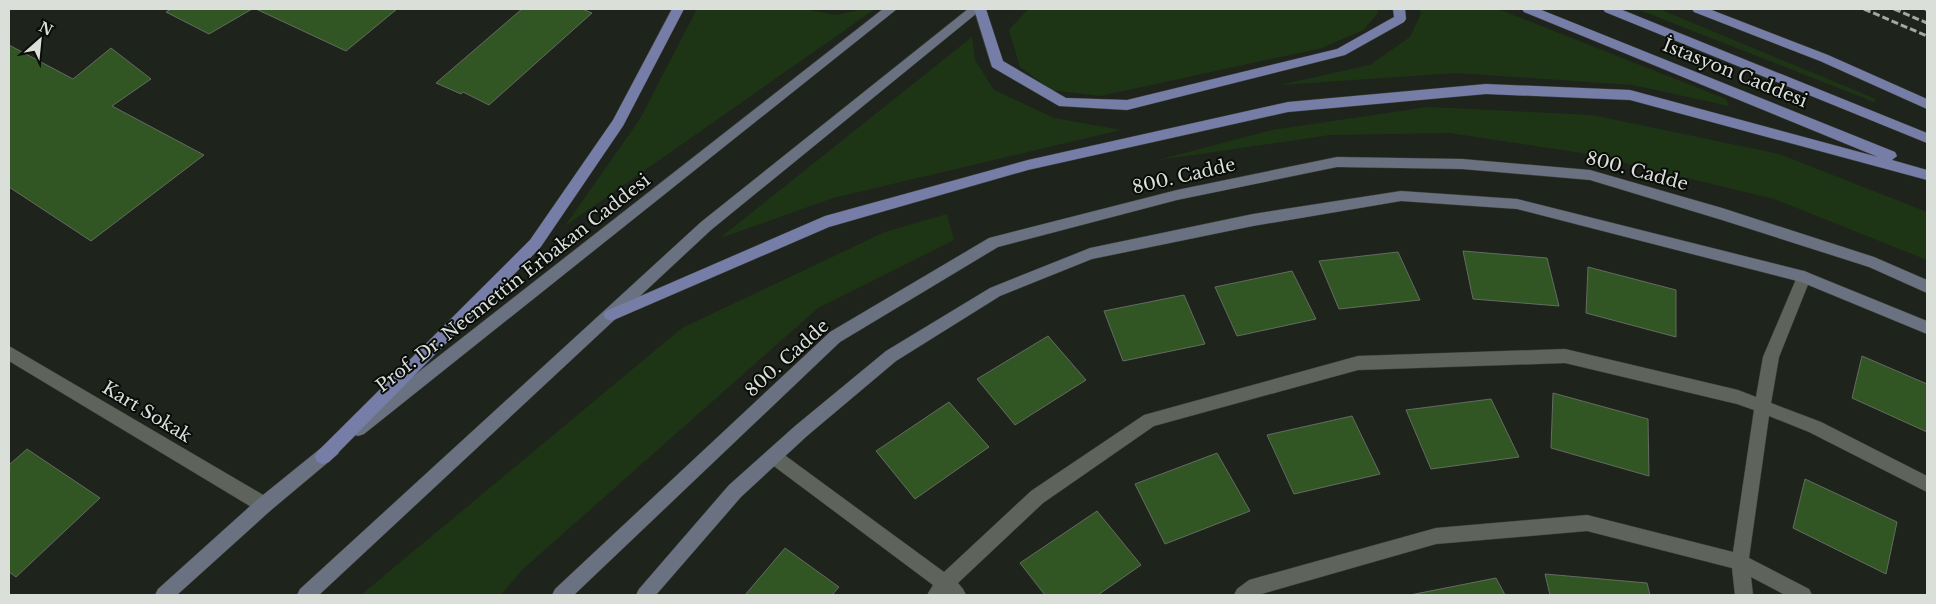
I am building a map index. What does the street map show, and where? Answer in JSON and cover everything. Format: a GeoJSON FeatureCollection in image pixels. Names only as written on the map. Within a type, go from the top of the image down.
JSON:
{"type":"FeatureCollection","features":[{"type":"Feature","properties":{"kind":"main road"},"geometry":{"type":"LineString","coordinates":[[323,457],[535,244],[618,123],[678,9]]}},
{"type":"Feature","properties":{"kind":"main road"},"geometry":{"type":"LineString","coordinates":[[980,9],[997,64],[1064,103],[1127,105],[1341,52],[1400,19],[1399,9]]}},
{"type":"Feature","properties":{"kind":"main road","name":"İstasyon Caddesi"},"geometry":{"type":"LineString","coordinates":[[1528,9],[1927,173]]}},
{"type":"Feature","properties":{"kind":"main road","name":"İstasyon Caddesi"},"geometry":{"type":"LineString","coordinates":[[1609,9],[1927,138]]}},
{"type":"Feature","properties":{"kind":"main road"},"geometry":{"type":"LineString","coordinates":[[1698,9],[1824,58],[1927,104]]}},
{"type":"Feature","properties":{"kind":"main road"},"geometry":{"type":"LineString","coordinates":[[611,315],[825,222],[1028,165],[1288,107],[1486,89],[1630,95],[1927,173]]}},
{"type":"Feature","properties":{"kind":"street","name":"Prof. Dr. Necmettin Erbakan Caddesi"},"geometry":{"type":"LineString","coordinates":[[164,595],[264,505],[323,457],[891,9]]}},
{"type":"Feature","properties":{"kind":"street"},"geometry":{"type":"LineString","coordinates":[[306,595],[706,226],[976,9]]}},
{"type":"Feature","properties":{"kind":"street","name":"800. Cadde"},"geometry":{"type":"LineString","coordinates":[[562,595],[835,337],[994,242],[1177,195],[1337,162],[1462,164],[1590,175],[1722,214],[1874,263],[1927,287]]}},
{"type":"Feature","properties":{"kind":"street"},"geometry":{"type":"LineString","coordinates":[[645,595],[735,491],[773,456],[891,356],[995,292],[1090,254],[1253,220],[1401,196],[1517,204],[1804,277],[1927,328]]}},
{"type":"Feature","properties":{"kind":"street"},"geometry":{"type":"LineString","coordinates":[[1744,595],[1740,562],[1771,357],[1804,277]]}},
{"type":"Feature","properties":{"kind":"street","name":"Kart Sokak"},"geometry":{"type":"LineString","coordinates":[[9,353],[264,505]]}},
{"type":"Feature","properties":{"kind":"street"},"geometry":{"type":"LineString","coordinates":[[773,456],[946,591],[1037,497],[1150,420],[1358,362],[1564,356],[1738,397],[1815,427],[1927,484]]}},
{"type":"Feature","properties":{"kind":"street"},"geometry":{"type":"LineString","coordinates":[[1242,595],[1249,589],[1436,536],[1587,523],[1740,562],[1803,595]]}},
{"type":"Feature","properties":{"kind":"green space"},"geometry":{"type":"Polygon","coordinates":[[[697,9],[804,9],[835,15],[875,9],[565,226],[640,119],[697,9]]]}},
{"type":"Feature","properties":{"kind":"green space"},"geometry":{"type":"Polygon","coordinates":[[[1028,9],[1378,9],[1378,13],[1363,30],[1322,48],[1100,96],[1052,90],[1020,67],[1009,30],[1028,9]]]}},
{"type":"Feature","properties":{"kind":"green space"},"geometry":{"type":"Polygon","coordinates":[[[1420,9],[1498,9],[1726,99],[1729,106],[1633,85],[1456,73],[1280,85],[1370,65],[1410,37],[1421,14],[1420,9]]]}},
{"type":"Feature","properties":{"kind":"green space"},"geometry":{"type":"Polygon","coordinates":[[[1637,9],[1659,9],[1876,99],[1874,102],[1637,9]]]}},
{"type":"Feature","properties":{"kind":"green space"},"geometry":{"type":"Polygon","coordinates":[[[972,37],[975,60],[994,90],[1054,118],[1121,130],[833,198],[720,238],[972,37]]]}},
{"type":"Feature","properties":{"kind":"green space"},"geometry":{"type":"Polygon","coordinates":[[[1428,107],[1592,115],[1779,154],[1927,212],[1927,260],[1774,199],[1588,154],[1450,133],[1330,135],[1158,160],[1272,130],[1428,107]]]}},
{"type":"Feature","properties":{"kind":"green space"},"geometry":{"type":"Polygon","coordinates":[[[947,214],[954,240],[818,308],[523,569],[501,595],[361,595],[682,328],[885,232],[947,214]]]}},
{"type":"Feature","properties":{"kind":"building"},"geometry":{"type":"Polygon","coordinates":[[[171,9],[252,9],[209,34],[166,12],[171,9]]]}},
{"type":"Feature","properties":{"kind":"building"},"geometry":{"type":"Polygon","coordinates":[[[256,9],[397,9],[346,51],[256,9]]]}},
{"type":"Feature","properties":{"kind":"building"},"geometry":{"type":"Polygon","coordinates":[[[522,9],[582,9],[592,13],[489,105],[463,92],[461,94],[436,83],[522,9]]]}},
{"type":"Feature","properties":{"kind":"building"},"geometry":{"type":"Polygon","coordinates":[[[9,45],[73,79],[111,48],[151,79],[112,106],[204,155],[91,241],[9,187],[9,45]]]}},
{"type":"Feature","properties":{"kind":"building"},"geometry":{"type":"Polygon","coordinates":[[[1463,251],[1547,258],[1559,306],[1473,299],[1463,251]]]}},
{"type":"Feature","properties":{"kind":"building"},"geometry":{"type":"Polygon","coordinates":[[[1398,252],[1420,300],[1339,309],[1319,261],[1398,252]]]}},
{"type":"Feature","properties":{"kind":"building"},"geometry":{"type":"Polygon","coordinates":[[[1588,267],[1676,290],[1676,337],[1586,313],[1588,267]]]}},
{"type":"Feature","properties":{"kind":"building"},"geometry":{"type":"Polygon","coordinates":[[[1292,271],[1316,319],[1237,336],[1215,287],[1292,271]]]}},
{"type":"Feature","properties":{"kind":"building"},"geometry":{"type":"Polygon","coordinates":[[[1184,295],[1205,344],[1123,361],[1104,311],[1184,295]]]}},
{"type":"Feature","properties":{"kind":"building"},"geometry":{"type":"Polygon","coordinates":[[[1048,336],[1086,380],[1015,425],[977,379],[1048,336]]]}},
{"type":"Feature","properties":{"kind":"building"},"geometry":{"type":"Polygon","coordinates":[[[1862,356],[1927,384],[1927,432],[1852,398],[1862,356]]]}},
{"type":"Feature","properties":{"kind":"building"},"geometry":{"type":"Polygon","coordinates":[[[1553,393],[1648,419],[1649,476],[1551,448],[1553,393]]]}},
{"type":"Feature","properties":{"kind":"building"},"geometry":{"type":"Polygon","coordinates":[[[1491,399],[1519,457],[1431,469],[1406,410],[1491,399]]]}},
{"type":"Feature","properties":{"kind":"building"},"geometry":{"type":"Polygon","coordinates":[[[949,402],[989,447],[915,499],[876,451],[949,402]]]}},
{"type":"Feature","properties":{"kind":"building"},"geometry":{"type":"Polygon","coordinates":[[[1352,416],[1380,474],[1294,494],[1267,435],[1352,416]]]}},
{"type":"Feature","properties":{"kind":"building"},"geometry":{"type":"Polygon","coordinates":[[[27,449],[100,498],[16,577],[9,572],[9,465],[27,449]]]}},
{"type":"Feature","properties":{"kind":"building"},"geometry":{"type":"Polygon","coordinates":[[[1217,453],[1250,511],[1165,544],[1135,484],[1217,453]]]}},
{"type":"Feature","properties":{"kind":"building"},"geometry":{"type":"Polygon","coordinates":[[[1805,479],[1897,522],[1886,574],[1793,528],[1805,479]]]}},
{"type":"Feature","properties":{"kind":"building"},"geometry":{"type":"Polygon","coordinates":[[[1097,511],[1141,565],[1098,595],[1045,595],[1020,563],[1097,511]]]}},
{"type":"Feature","properties":{"kind":"building"},"geometry":{"type":"Polygon","coordinates":[[[785,548],[839,587],[832,595],[745,595],[785,548]]]}},
{"type":"Feature","properties":{"kind":"building"},"geometry":{"type":"Polygon","coordinates":[[[1545,574],[1647,583],[1650,595],[1550,595],[1545,574]]]}},
{"type":"Feature","properties":{"kind":"building"},"geometry":{"type":"Polygon","coordinates":[[[1496,578],[1505,595],[1410,595],[1496,578]]]}},
{"type":"Feature","properties":{"kind":"railway"},"geometry":{"type":"LineString","coordinates":[[1864,9],[1927,36]]}},
{"type":"Feature","properties":{"kind":"railway"},"geometry":{"type":"LineString","coordinates":[[1894,9],[1927,23]]}}]}
